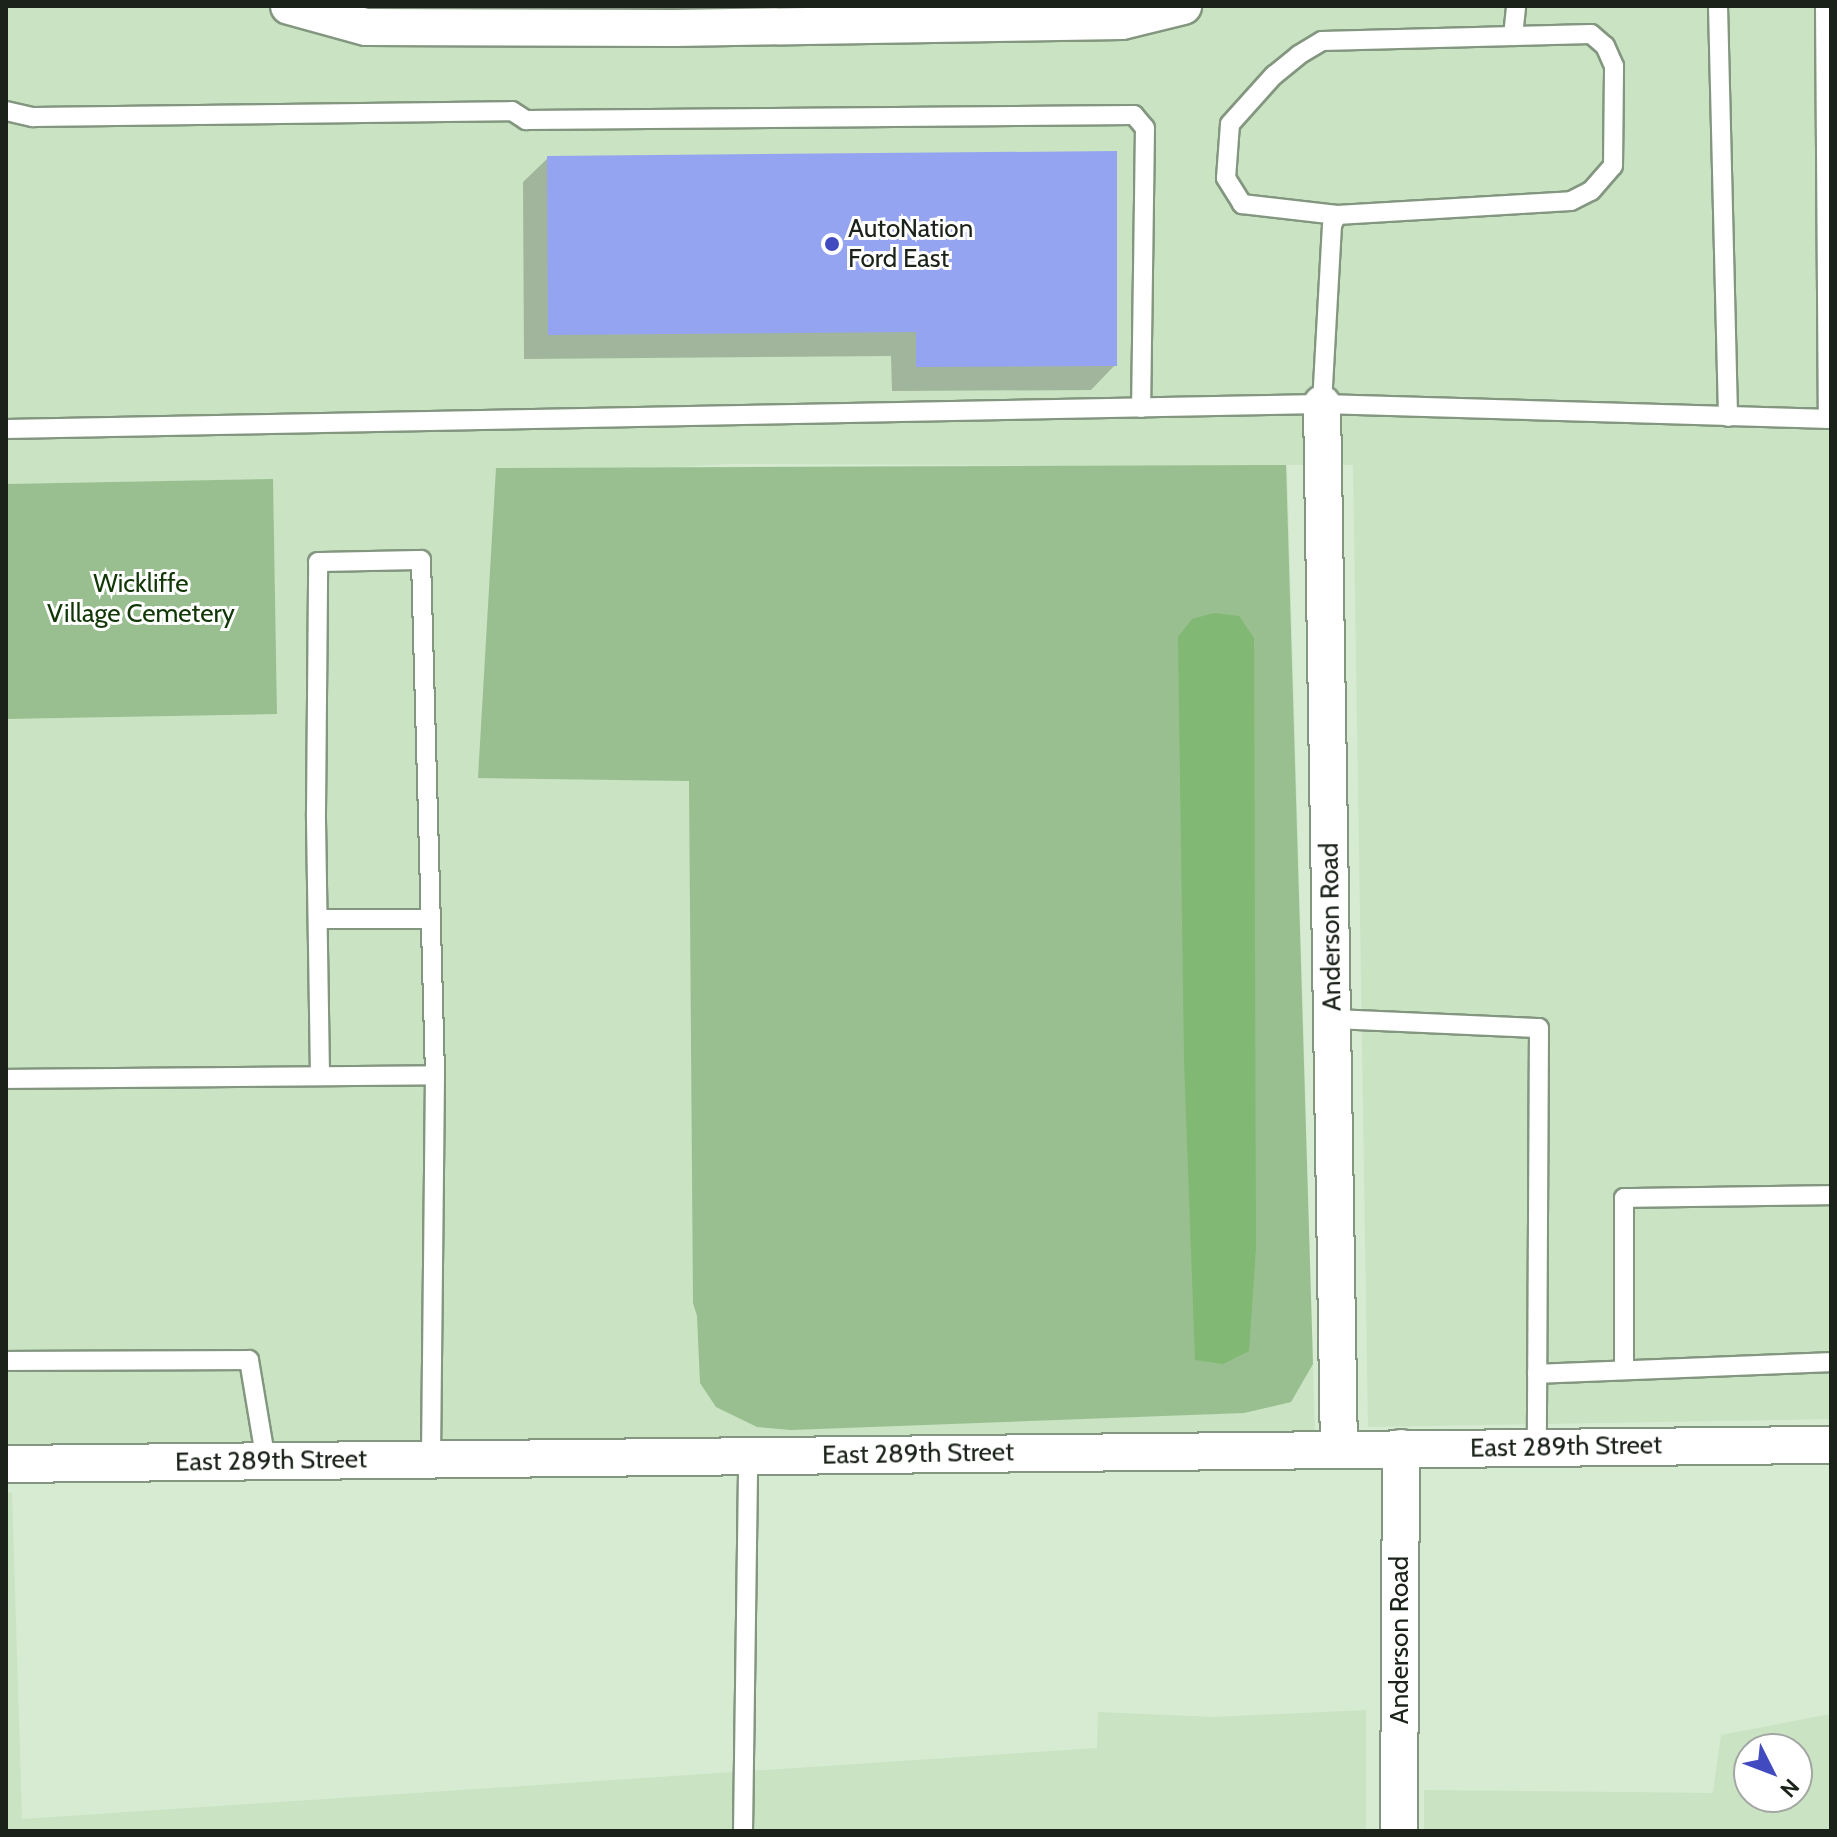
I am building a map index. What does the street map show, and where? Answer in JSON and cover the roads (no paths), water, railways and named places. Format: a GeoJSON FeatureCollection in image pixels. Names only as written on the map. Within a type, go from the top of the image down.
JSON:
{"type":"FeatureCollection","features":[{"type":"Feature","properties":{"kind":"street"},"geometry":{"type":"LineString","coordinates":[[289,6],[366,27],[493,17],[1122,21],[1183,6]]}},
{"type":"Feature","properties":{"kind":"street","name":"Anderson Road"},"geometry":{"type":"LineString","coordinates":[[1322,404],[1339,1449]]}},
{"type":"Feature","properties":{"kind":"street","name":"East 289th Street"},"geometry":{"type":"LineString","coordinates":[[6,1464],[1831,1445]]}},
{"type":"Feature","properties":{"kind":"street","name":"Anderson Road"},"geometry":{"type":"LineString","coordinates":[[1399,1831],[1401,1448]]}},
{"type":"Feature","properties":{"kind":"lane"},"geometry":{"type":"LineString","coordinates":[[1513,36],[1516,6]]}},
{"type":"Feature","properties":{"kind":"lane"},"geometry":{"type":"LineString","coordinates":[[1718,6],[1728,417]]}},
{"type":"Feature","properties":{"kind":"lane"},"geometry":{"type":"LineString","coordinates":[[6,429],[1322,404],[1829,419],[1825,6]]}},
{"type":"Feature","properties":{"kind":"lane"},"geometry":{"type":"LineString","coordinates":[[1591,34],[1605,46],[1614,66],[1613,166],[1591,191],[1571,201],[1337,215],[1242,204],[1226,178],[1230,124],[1274,75],[1322,41],[1591,34]]}},
{"type":"Feature","properties":{"kind":"lane"},"geometry":{"type":"LineString","coordinates":[[6,111],[33,117],[512,111],[526,120],[1134,115],[1145,128],[1141,408]]}},
{"type":"Feature","properties":{"kind":"lane"},"geometry":{"type":"LineString","coordinates":[[1322,404],[1332,225],[1337,215]]}},
{"type":"Feature","properties":{"kind":"lane"},"geometry":{"type":"LineString","coordinates":[[320,1075],[318,562],[421,560],[435,1075],[431,1460]]}},
{"type":"Feature","properties":{"kind":"lane"},"geometry":{"type":"LineString","coordinates":[[318,919],[431,919]]}},
{"type":"Feature","properties":{"kind":"lane"},"geometry":{"type":"LineString","coordinates":[[1332,1019],[1539,1028],[1537,1447]]}},
{"type":"Feature","properties":{"kind":"lane"},"geometry":{"type":"LineString","coordinates":[[6,1079],[435,1075]]}},
{"type":"Feature","properties":{"kind":"lane"},"geometry":{"type":"LineString","coordinates":[[1624,1370],[1624,1198],[1831,1195]]}},
{"type":"Feature","properties":{"kind":"lane"},"geometry":{"type":"LineString","coordinates":[[6,1361],[249,1360],[266,1462]]}},
{"type":"Feature","properties":{"kind":"lane"},"geometry":{"type":"LineString","coordinates":[[1537,1374],[1831,1362]]}},
{"type":"Feature","properties":{"kind":"lane"},"geometry":{"type":"LineString","coordinates":[[743,1831],[748,1456]]}},
{"type":"Feature","properties":{"kind":"place","name":"AutoNation Ford East"},"geometry":{"type":"Point","coordinates":[832,244]}},
{"type":"Feature","properties":{"kind":"park label","name":"Wickliffe Village Cemetery"},"geometry":{"type":"Point","coordinates":[141,599]}}]}
